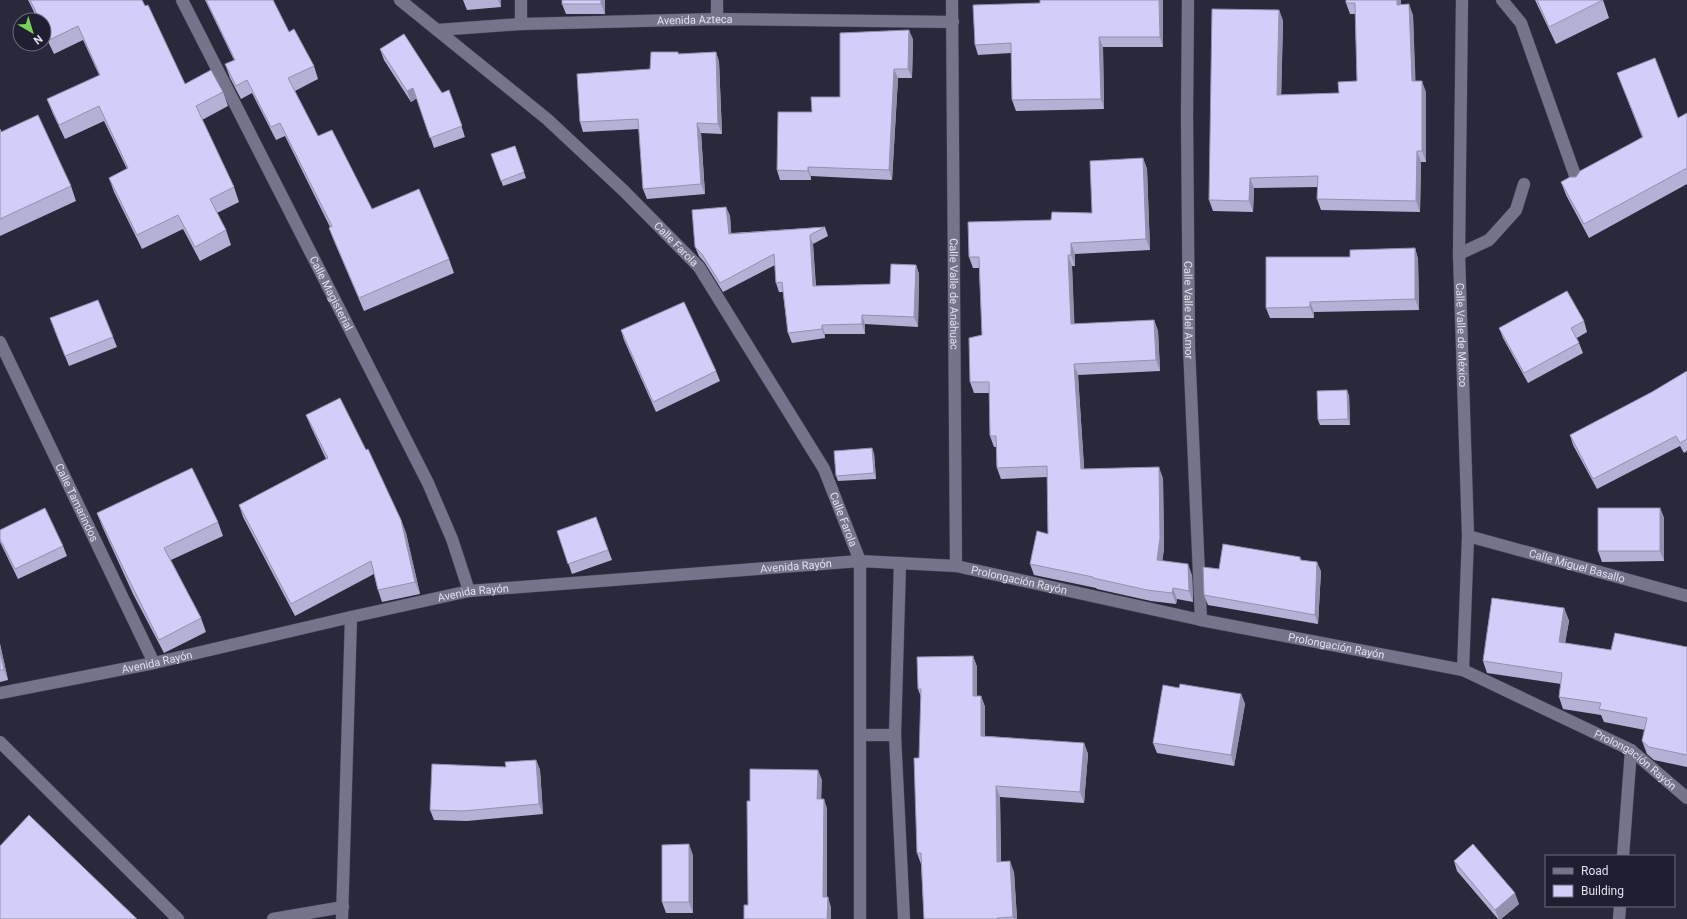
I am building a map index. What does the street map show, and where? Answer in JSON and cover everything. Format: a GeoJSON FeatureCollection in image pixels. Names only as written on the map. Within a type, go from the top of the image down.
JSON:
{"type":"FeatureCollection","features":[{"type":"Feature","properties":{"kind":"street","name":"Calle Magisterial"},"geometry":{"type":"LineString","coordinates":[[182,0],[428,483],[452,539],[469,591]]}},
{"type":"Feature","properties":{"kind":"street","name":"Calle Farola"},"geometry":{"type":"LineString","coordinates":[[400,0],[547,119],[624,191],[698,267],[824,469],[860,561]]}},
{"type":"Feature","properties":{"kind":"street"},"geometry":{"type":"LineString","coordinates":[[520,0],[521,24]]}},
{"type":"Feature","properties":{"kind":"street"},"geometry":{"type":"LineString","coordinates":[[717,0],[717,18]]}},
{"type":"Feature","properties":{"kind":"street","name":"Calle Valle de Anáhuac"},"geometry":{"type":"LineString","coordinates":[[952,0],[956,566]]}},
{"type":"Feature","properties":{"kind":"street","name":"Calle Valle del Amor"},"geometry":{"type":"LineString","coordinates":[[1188,0],[1187,117],[1190,346],[1201,620]]}},
{"type":"Feature","properties":{"kind":"street","name":"Calle Valle de México"},"geometry":{"type":"LineString","coordinates":[[1462,0],[1459,254],[1468,536],[1463,670]]}},
{"type":"Feature","properties":{"kind":"street"},"geometry":{"type":"LineString","coordinates":[[1502,0],[1521,23],[1578,184]]}},
{"type":"Feature","properties":{"kind":"street","name":"Avenida Azteca"},"geometry":{"type":"LineString","coordinates":[[437,30],[521,24],[717,18],[953,22]]}},
{"type":"Feature","properties":{"kind":"street"},"geometry":{"type":"LineString","coordinates":[[1459,254],[1489,240],[1516,210],[1524,184]]}},
{"type":"Feature","properties":{"kind":"street","name":"Calle Tamarindos"},"geometry":{"type":"LineString","coordinates":[[0,342],[154,663]]}},
{"type":"Feature","properties":{"kind":"street","name":"Calle Miguel Basallo"},"geometry":{"type":"LineString","coordinates":[[1468,536],[1687,596]]}},
{"type":"Feature","properties":{"kind":"street","name":"Avenida Rayón"},"geometry":{"type":"LineString","coordinates":[[0,693],[154,663],[469,591],[860,561],[956,566]]}},
{"type":"Feature","properties":{"kind":"street"},"geometry":{"type":"LineString","coordinates":[[860,561],[860,919]]}},
{"type":"Feature","properties":{"kind":"street"},"geometry":{"type":"LineString","coordinates":[[900,563],[895,735],[904,919]]}},
{"type":"Feature","properties":{"kind":"street","name":"Prolongación Rayón"},"geometry":{"type":"LineString","coordinates":[[956,566],[1201,620],[1463,670],[1631,750],[1687,798]]}},
{"type":"Feature","properties":{"kind":"street"},"geometry":{"type":"LineString","coordinates":[[342,919],[351,617]]}},
{"type":"Feature","properties":{"kind":"street"},"geometry":{"type":"LineString","coordinates":[[861,735],[895,735]]}},
{"type":"Feature","properties":{"kind":"street"},"geometry":{"type":"LineString","coordinates":[[0,742],[178,919]]}},
{"type":"Feature","properties":{"kind":"street"},"geometry":{"type":"LineString","coordinates":[[1623,855],[1631,750]]}},
{"type":"Feature","properties":{"kind":"street"},"geometry":{"type":"LineString","coordinates":[[273,919],[343,907]]}},
{"type":"Feature","properties":{"kind":"street"},"geometry":{"type":"LineString","coordinates":[[1619,919],[1620,907]]}},
{"type":"Feature","properties":{"kind":"building"},"geometry":{"type":"Polygon","coordinates":[[[30,0],[142,0],[145,6],[148,5],[185,84],[211,70],[223,92],[196,106],[234,187],[210,199],[226,230],[195,247],[178,215],[137,235],[109,178],[128,168],[99,106],[59,125],[47,99],[100,75],[78,26],[52,39],[52,12],[36,12],[30,0]]]}},
{"type":"Feature","properties":{"kind":"building"},"geometry":{"type":"Polygon","coordinates":[[[206,0],[273,0],[289,32],[294,29],[314,66],[288,78],[318,136],[332,130],[372,209],[419,189],[449,259],[359,298],[329,228],[332,226],[280,123],[271,127],[247,80],[236,86],[225,64],[235,60],[206,0]]]}},
{"type":"Feature","properties":{"kind":"building"},"geometry":{"type":"Polygon","coordinates":[[[562,0],[601,0],[601,4],[562,4],[562,0]]]}},
{"type":"Feature","properties":{"kind":"building"},"geometry":{"type":"Polygon","coordinates":[[[1040,0],[1159,0],[1160,37],[1099,37],[1101,99],[1012,100],[1011,43],[975,45],[973,5],[1040,3],[1040,0]]]}},
{"type":"Feature","properties":{"kind":"building"},"geometry":{"type":"Polygon","coordinates":[[[1346,0],[1397,0],[1397,5],[1409,4],[1412,81],[1422,81],[1422,151],[1417,151],[1416,201],[1317,199],[1318,176],[1250,178],[1249,201],[1209,200],[1212,9],[1279,10],[1277,95],[1339,93],[1338,82],[1357,81],[1355,3],[1346,3],[1346,0]]]}},
{"type":"Feature","properties":{"kind":"building"},"geometry":{"type":"Polygon","coordinates":[[[1537,0],[1603,0],[1549,27],[1537,0]]]}},
{"type":"Feature","properties":{"kind":"building"},"geometry":{"type":"Polygon","coordinates":[[[909,30],[908,69],[894,69],[889,170],[808,167],[808,171],[777,170],[778,112],[812,112],[811,97],[840,97],[840,33],[909,30]]]}},
{"type":"Feature","properties":{"kind":"building"},"geometry":{"type":"Polygon","coordinates":[[[404,34],[442,93],[449,90],[462,126],[430,138],[413,88],[407,91],[380,49],[404,34]]]}},
{"type":"Feature","properties":{"kind":"building"},"geometry":{"type":"Polygon","coordinates":[[[651,52],[678,52],[678,54],[716,52],[718,124],[697,123],[701,184],[643,189],[638,119],[580,122],[577,74],[650,69],[651,52]]]}},
{"type":"Feature","properties":{"kind":"building"},"geometry":{"type":"Polygon","coordinates":[[[1655,58],[1678,118],[1687,113],[1687,168],[1584,224],[1561,182],[1570,177],[1576,177],[1580,171],[1643,137],[1617,73],[1655,58]]]}},
{"type":"Feature","properties":{"kind":"building"},"geometry":{"type":"Polygon","coordinates":[[[38,115],[71,186],[0,219],[0,129],[1,132],[38,115]]]}},
{"type":"Feature","properties":{"kind":"building"},"geometry":{"type":"Polygon","coordinates":[[[515,146],[524,172],[501,181],[491,154],[515,146]]]}},
{"type":"Feature","properties":{"kind":"building"},"geometry":{"type":"Polygon","coordinates":[[[1143,158],[1146,239],[1071,243],[1071,255],[1068,255],[1071,324],[1154,320],[1156,360],[1074,364],[1081,469],[1159,467],[1160,538],[1157,560],[1188,564],[1189,591],[1173,588],[1172,593],[1147,590],[1030,564],[1037,531],[1048,534],[1047,466],[997,468],[996,436],[990,436],[989,382],[970,382],[969,338],[982,335],[979,257],[969,257],[968,222],[1051,220],[1052,212],[1092,213],[1090,161],[1143,158]]]}},
{"type":"Feature","properties":{"kind":"building"},"geometry":{"type":"Polygon","coordinates":[[[726,207],[729,234],[825,227],[810,235],[813,286],[890,284],[891,264],[916,265],[914,317],[862,315],[862,324],[822,325],[822,329],[788,333],[782,282],[776,283],[774,254],[720,283],[702,254],[695,247],[692,210],[726,207]]]}},
{"type":"Feature","properties":{"kind":"building"},"geometry":{"type":"Polygon","coordinates":[[[1415,248],[1415,299],[1310,302],[1310,307],[1266,308],[1266,257],[1350,257],[1350,250],[1415,248]]]}},
{"type":"Feature","properties":{"kind":"building"},"geometry":{"type":"Polygon","coordinates":[[[1567,291],[1584,321],[1571,328],[1579,343],[1524,373],[1499,328],[1567,291]]]}},
{"type":"Feature","properties":{"kind":"building"},"geometry":{"type":"Polygon","coordinates":[[[98,300],[113,337],[65,356],[50,318],[98,300]]]}},
{"type":"Feature","properties":{"kind":"building"},"geometry":{"type":"Polygon","coordinates":[[[684,302],[716,371],[653,402],[621,330],[684,302]]]}},
{"type":"Feature","properties":{"kind":"building"},"geometry":{"type":"Polygon","coordinates":[[[1687,371],[1687,439],[1680,443],[1676,436],[1593,479],[1570,435],[1652,392],[1687,371]]]}},
{"type":"Feature","properties":{"kind":"building"},"geometry":{"type":"Polygon","coordinates":[[[1347,390],[1348,419],[1318,420],[1317,391],[1347,390]]]}},
{"type":"Feature","properties":{"kind":"building"},"geometry":{"type":"Polygon","coordinates":[[[340,398],[366,450],[368,449],[401,520],[415,582],[378,590],[371,561],[291,604],[239,505],[328,458],[306,415],[340,398]]]}},
{"type":"Feature","properties":{"kind":"building"},"geometry":{"type":"Polygon","coordinates":[[[872,448],[874,473],[836,476],[834,451],[872,448]]]}},
{"type":"Feature","properties":{"kind":"building"},"geometry":{"type":"Polygon","coordinates":[[[192,468],[218,522],[164,548],[201,618],[159,640],[97,513],[192,468]]]}},
{"type":"Feature","properties":{"kind":"building"},"geometry":{"type":"Polygon","coordinates":[[[45,508],[63,546],[15,569],[0,539],[0,530],[45,508]]]}},
{"type":"Feature","properties":{"kind":"building"},"geometry":{"type":"Polygon","coordinates":[[[1598,508],[1660,508],[1660,551],[1598,551],[1598,508]]]}},
{"type":"Feature","properties":{"kind":"building"},"geometry":{"type":"Polygon","coordinates":[[[596,517],[608,550],[568,564],[557,531],[596,517]]]}},
{"type":"Feature","properties":{"kind":"building"},"geometry":{"type":"Polygon","coordinates":[[[1223,544],[1300,557],[1300,560],[1317,562],[1315,615],[1204,595],[1203,567],[1219,569],[1223,544]]]}},
{"type":"Feature","properties":{"kind":"building"},"geometry":{"type":"Polygon","coordinates":[[[1492,598],[1564,608],[1559,642],[1611,650],[1615,633],[1687,647],[1687,755],[1649,747],[1642,741],[1647,718],[1599,709],[1601,703],[1559,697],[1562,673],[1483,661],[1492,598]]]}},
{"type":"Feature","properties":{"kind":"building"},"geometry":{"type":"Polygon","coordinates":[[[0,651],[4,670],[0,670],[0,651]]]}},
{"type":"Feature","properties":{"kind":"building"},"geometry":{"type":"Polygon","coordinates":[[[973,656],[973,696],[981,696],[981,736],[1084,743],[1080,792],[996,786],[997,862],[1010,861],[1013,917],[997,919],[924,919],[921,853],[917,853],[914,758],[919,758],[921,689],[918,689],[917,657],[973,656]]]}},
{"type":"Feature","properties":{"kind":"building"},"geometry":{"type":"Polygon","coordinates":[[[1180,684],[1241,694],[1231,755],[1153,743],[1163,685],[1179,688],[1180,684]]]}},
{"type":"Feature","properties":{"kind":"building"},"geometry":{"type":"Polygon","coordinates":[[[536,760],[539,804],[463,811],[430,810],[432,764],[506,767],[505,762],[536,760]]]}},
{"type":"Feature","properties":{"kind":"building"},"geometry":{"type":"Polygon","coordinates":[[[750,769],[818,770],[817,799],[824,799],[823,897],[828,897],[827,919],[744,919],[744,905],[748,905],[747,801],[750,801],[750,769]]]}},
{"type":"Feature","properties":{"kind":"building"},"geometry":{"type":"Polygon","coordinates":[[[29,815],[137,919],[0,919],[0,846],[29,815]]]}},
{"type":"Feature","properties":{"kind":"building"},"geometry":{"type":"Polygon","coordinates":[[[689,844],[689,902],[662,902],[662,845],[689,844]]]}},
{"type":"Feature","properties":{"kind":"building"},"geometry":{"type":"Polygon","coordinates":[[[1473,844],[1515,893],[1495,910],[1454,861],[1473,844]]]}}]}
